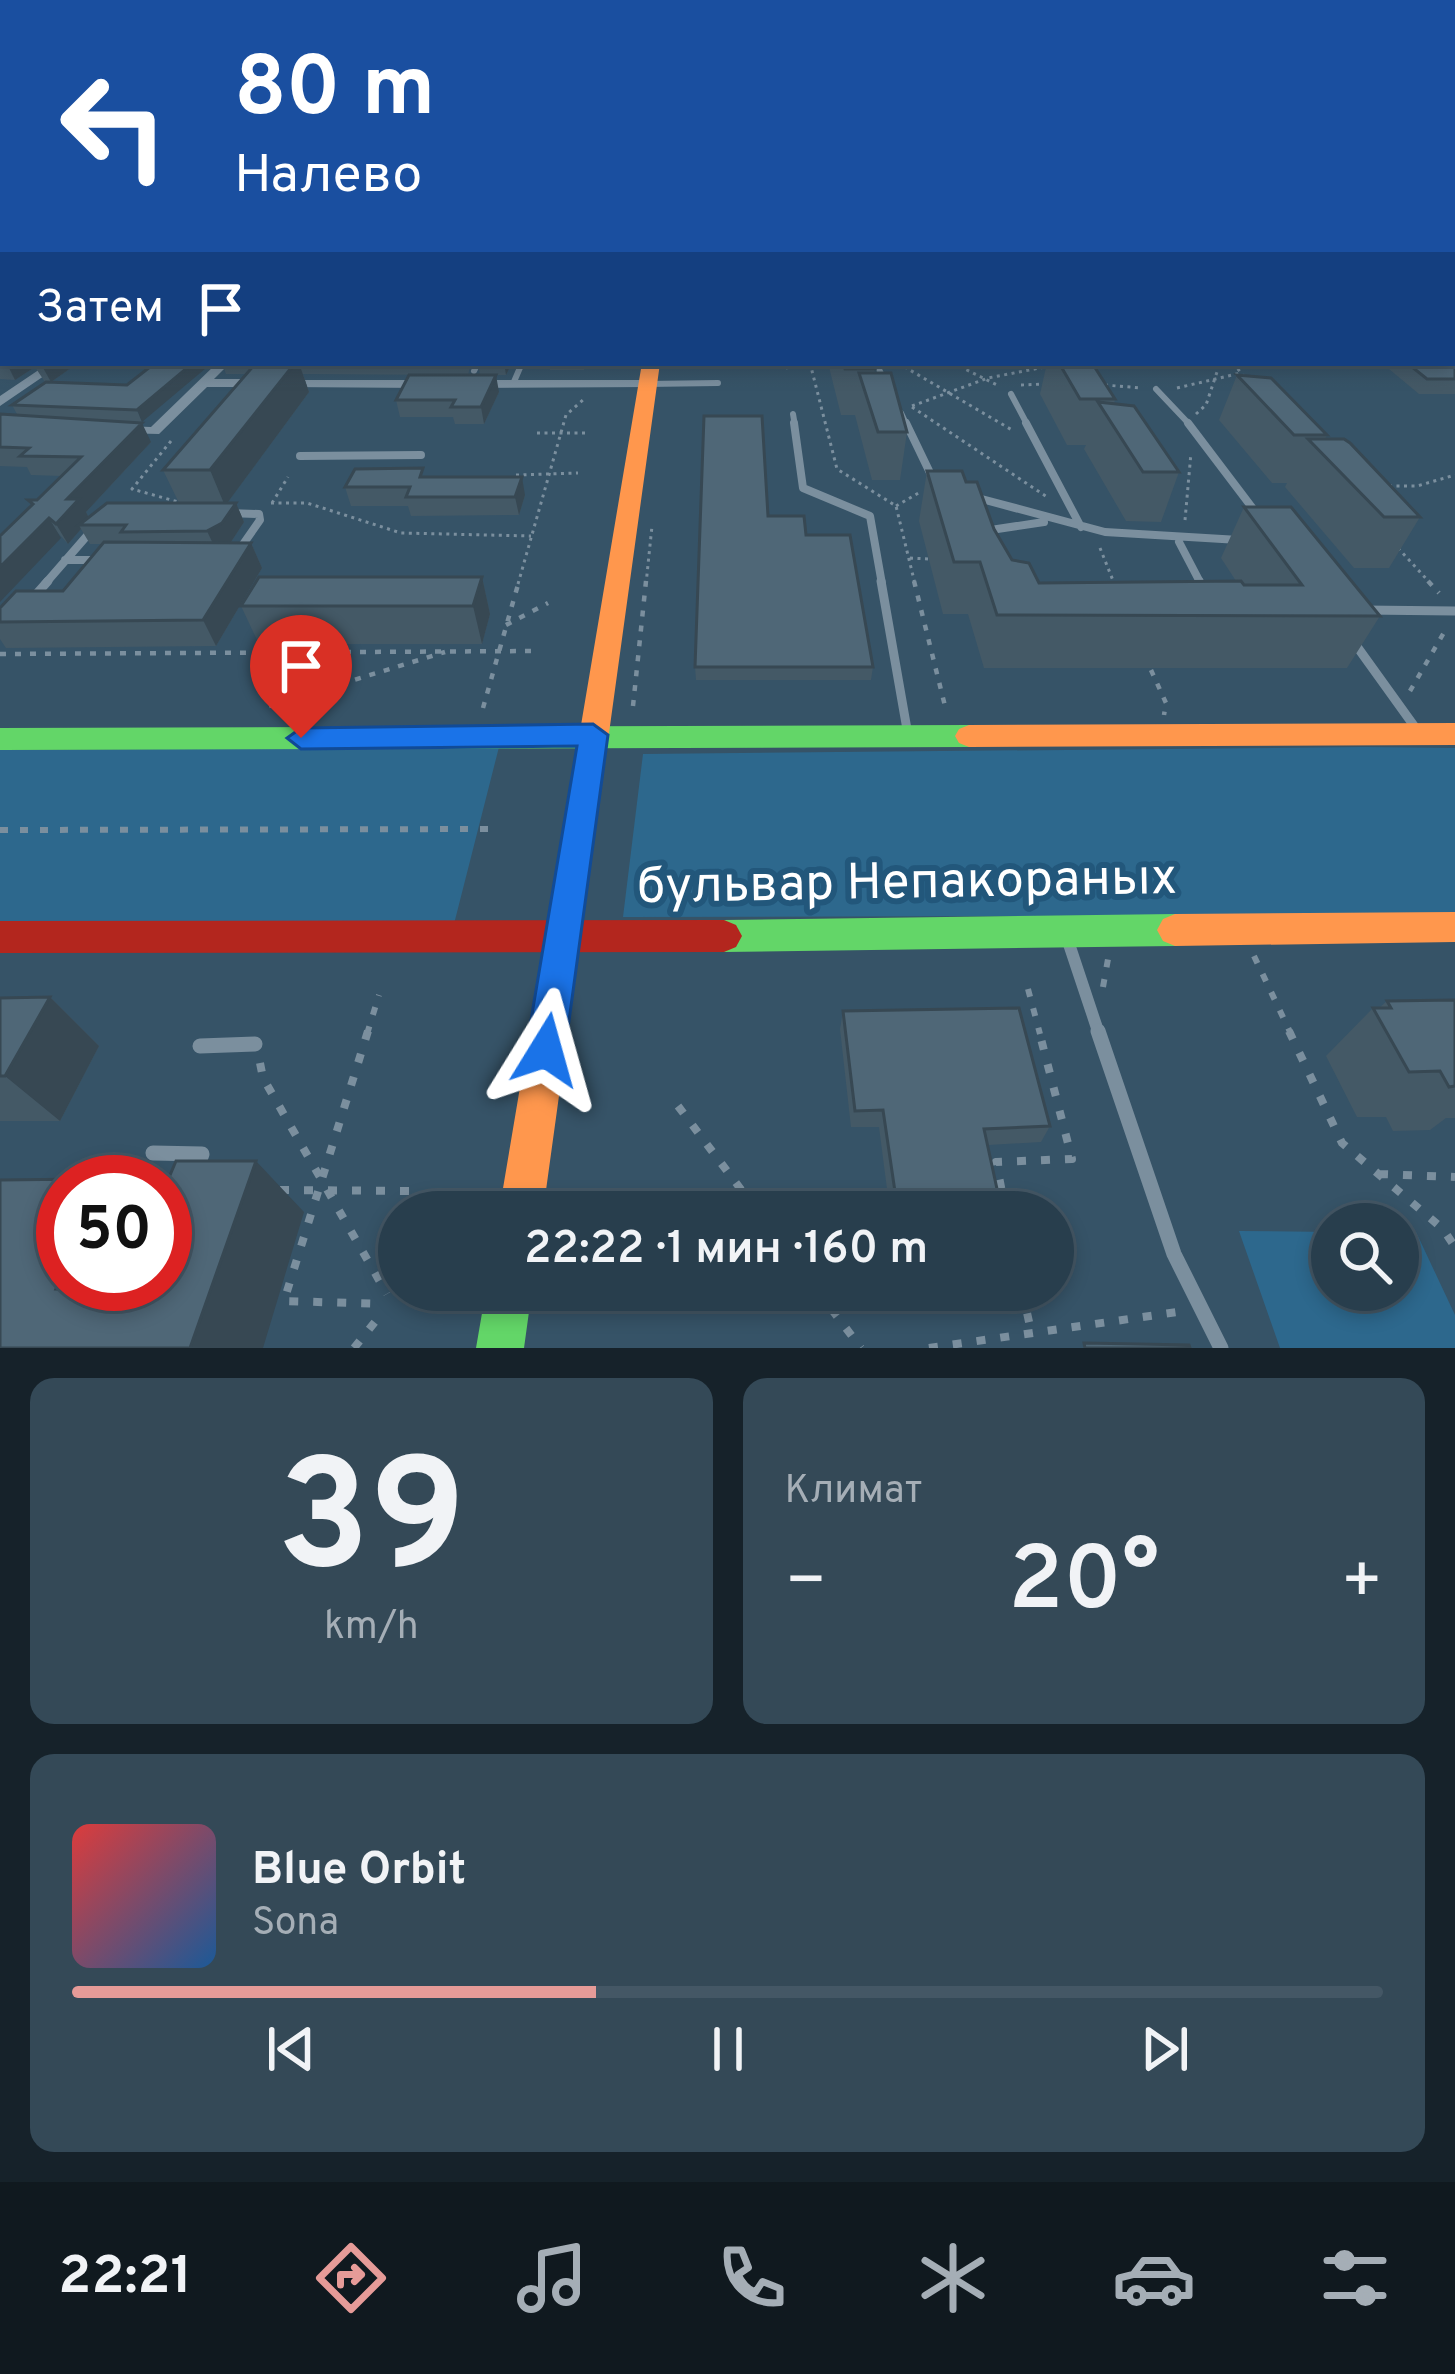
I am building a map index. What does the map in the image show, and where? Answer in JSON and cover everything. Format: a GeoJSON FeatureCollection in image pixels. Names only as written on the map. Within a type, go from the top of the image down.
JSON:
{"type":"FeatureCollection","features":[{"type":"Feature","properties":{"kind":"main road"},"geometry":{"type":"LineString","coordinates":[[524,1191],[649,373]]}},
{"type":"Feature","properties":{"kind":"main road"},"geometry":{"type":"LineString","coordinates":[[0,739],[1455,734]]}},
{"type":"Feature","properties":{"kind":"main road","name":"бульвар Непакораных"},"geometry":{"type":"LineString","coordinates":[[0,937],[250,933],[560,938],[1455,927]]}},
{"type":"Feature","properties":{"kind":"main road"},"geometry":{"type":"LineString","coordinates":[[500,1348],[506,1311]]}},
{"type":"Feature","properties":{"kind":"street"},"geometry":{"type":"LineString","coordinates":[[0,402],[53,366]]}},
{"type":"Feature","properties":{"kind":"street"},"geometry":{"type":"LineString","coordinates":[[110,429],[154,430],[221,366]]}},
{"type":"Feature","properties":{"kind":"street"},"geometry":{"type":"LineString","coordinates":[[204,383],[601,384],[649,373]]}},
{"type":"Feature","properties":{"kind":"lane"},"geometry":{"type":"LineString","coordinates":[[513,384],[521,366]]}},
{"type":"Feature","properties":{"kind":"lane"},"geometry":{"type":"LineString","coordinates":[[878,366],[891,393]]}},
{"type":"Feature","properties":{"kind":"lane"},"geometry":{"type":"LineString","coordinates":[[649,373],[718,383]]}},
{"type":"Feature","properties":{"kind":"lane"},"geometry":{"type":"LineString","coordinates":[[1013,389],[1078,523]]}},
{"type":"Feature","properties":{"kind":"lane"},"geometry":{"type":"LineString","coordinates":[[1156,389],[1190,425],[1263,522]]}},
{"type":"Feature","properties":{"kind":"lane"},"geometry":{"type":"LineString","coordinates":[[898,408],[935,483]]}},
{"type":"Feature","properties":{"kind":"lane"},"geometry":{"type":"LineString","coordinates":[[793,414],[803,488],[870,516],[908,735]]}},
{"type":"Feature","properties":{"kind":"lane"},"geometry":{"type":"LineString","coordinates":[[300,455],[421,455]]}},
{"type":"Feature","properties":{"kind":"lane"},"geometry":{"type":"LineString","coordinates":[[957,491],[1045,521]]}},
{"type":"Feature","properties":{"kind":"lane"},"geometry":{"type":"LineString","coordinates":[[218,558],[247,543],[260,520],[259,514],[224,512]]}},
{"type":"Feature","properties":{"kind":"lane"},"geometry":{"type":"LineString","coordinates":[[28,603],[104,518]]}},
{"type":"Feature","properties":{"kind":"lane"},"geometry":{"type":"LineString","coordinates":[[989,544],[984,530],[1045,521],[1178,542],[1256,540]]}},
{"type":"Feature","properties":{"kind":"lane"},"geometry":{"type":"LineString","coordinates":[[1178,542],[1211,606]]}},
{"type":"Feature","properties":{"kind":"lane"},"geometry":{"type":"LineString","coordinates":[[65,560],[109,560]]}},
{"type":"Feature","properties":{"kind":"lane"},"geometry":{"type":"LineString","coordinates":[[1352,610],[1455,611]]}},
{"type":"Feature","properties":{"kind":"lane"},"geometry":{"type":"LineString","coordinates":[[1347,632],[1420,734]]}},
{"type":"Feature","properties":{"kind":"lane"},"geometry":{"type":"LineString","coordinates":[[1064,931],[1174,1254],[1221,1348]]}},
{"type":"Feature","properties":{"kind":"lane"},"geometry":{"type":"LineString","coordinates":[[200,1046],[256,1044]]}},
{"type":"Feature","properties":{"kind":"lane"},"geometry":{"type":"LineString","coordinates":[[153,1153],[202,1154],[192,1178]]}},
{"type":"Feature","properties":{"kind":"path"},"geometry":{"type":"LineString","coordinates":[[786,368],[792,366]]}},
{"type":"Feature","properties":{"kind":"path"},"geometry":{"type":"LineString","coordinates":[[903,366],[1037,443]]}},
{"type":"Feature","properties":{"kind":"path"},"geometry":{"type":"LineString","coordinates":[[959,366],[1013,389],[1055,384]]}},
{"type":"Feature","properties":{"kind":"path"},"geometry":{"type":"LineString","coordinates":[[898,408],[1047,366]]}},
{"type":"Feature","properties":{"kind":"path"},"geometry":{"type":"LineString","coordinates":[[1178,542],[1185,521],[1190,425],[1206,406],[1219,366]]}},
{"type":"Feature","properties":{"kind":"path"},"geometry":{"type":"LineString","coordinates":[[1235,366],[1252,386]]}},
{"type":"Feature","properties":{"kind":"path"},"geometry":{"type":"LineString","coordinates":[[1096,384],[1156,389],[1241,373]]}},
{"type":"Feature","properties":{"kind":"path"},"geometry":{"type":"LineString","coordinates":[[483,708],[566,416],[601,384]]}},
{"type":"Feature","properties":{"kind":"path"},"geometry":{"type":"LineString","coordinates":[[912,406],[1078,523]]}},
{"type":"Feature","properties":{"kind":"path"},"geometry":{"type":"LineString","coordinates":[[1190,425],[1205,418]]}},
{"type":"Feature","properties":{"kind":"path"},"geometry":{"type":"LineString","coordinates":[[154,430],[176,436],[132,489],[177,503],[201,503]]}},
{"type":"Feature","properties":{"kind":"path"},"geometry":{"type":"LineString","coordinates":[[537,433],[587,433]]}},
{"type":"Feature","properties":{"kind":"path"},"geometry":{"type":"LineString","coordinates":[[516,475],[578,473]]}},
{"type":"Feature","properties":{"kind":"path"},"geometry":{"type":"LineString","coordinates":[[1379,487],[1417,486],[1455,476]]}},
{"type":"Feature","properties":{"kind":"path"},"geometry":{"type":"LineString","coordinates":[[288,477],[272,503],[307,503],[401,533],[531,536]]}},
{"type":"Feature","properties":{"kind":"path"},"geometry":{"type":"LineString","coordinates":[[896,506],[935,483]]}},
{"type":"Feature","properties":{"kind":"path"},"geometry":{"type":"LineString","coordinates":[[633,706],[652,521]]}},
{"type":"Feature","properties":{"kind":"path"},"geometry":{"type":"LineString","coordinates":[[1094,532],[1116,590]]}},
{"type":"Feature","properties":{"kind":"path"},"geometry":{"type":"LineString","coordinates":[[1398,548],[1441,595]]}},
{"type":"Feature","properties":{"kind":"path"},"geometry":{"type":"LineString","coordinates":[[910,558],[929,559]]}},
{"type":"Feature","properties":{"kind":"path"},"geometry":{"type":"LineString","coordinates":[[506,625],[548,603]]}},
{"type":"Feature","properties":{"kind":"path"},"geometry":{"type":"LineString","coordinates":[[1395,700],[1417,686],[1455,611]]}},
{"type":"Feature","properties":{"kind":"path"},"geometry":{"type":"LineString","coordinates":[[269,706],[451,651]]}},
{"type":"Feature","properties":{"kind":"path"},"geometry":{"type":"LineString","coordinates":[[0,655],[537,651]]}},
{"type":"Feature","properties":{"kind":"path"},"geometry":{"type":"LineString","coordinates":[[1151,670],[1166,704],[1162,735]]}},
{"type":"Feature","properties":{"kind":"path"},"geometry":{"type":"LineString","coordinates":[[0,830],[493,829]]}},
{"type":"Feature","properties":{"kind":"path"},"geometry":{"type":"LineString","coordinates":[[1242,928],[1342,1143],[1443,1228],[1455,1247]]}},
{"type":"Feature","properties":{"kind":"path"},"geometry":{"type":"LineString","coordinates":[[1002,1191],[996,1162],[1072,1159],[1028,989]]}},
{"type":"Feature","properties":{"kind":"path"},"geometry":{"type":"LineString","coordinates":[[378,1290],[323,1190],[322,1178],[380,995]]}},
{"type":"Feature","properties":{"kind":"path"},"geometry":{"type":"LineString","coordinates":[[256,1044],[263,1078],[322,1178]]}},
{"type":"Feature","properties":{"kind":"path"},"geometry":{"type":"LineString","coordinates":[[678,1106],[742,1191]]}},
{"type":"Feature","properties":{"kind":"path"},"geometry":{"type":"LineString","coordinates":[[1379,1174],[1455,1177]]}},
{"type":"Feature","properties":{"kind":"path"},"geometry":{"type":"LineString","coordinates":[[274,1190],[412,1191]]}},
{"type":"Feature","properties":{"kind":"path"},"geometry":{"type":"LineString","coordinates":[[323,1190],[284,1301],[378,1303]]}},
{"type":"Feature","properties":{"kind":"path"},"geometry":{"type":"LineString","coordinates":[[929,1348],[1202,1309]]}},
{"type":"Feature","properties":{"kind":"path"},"geometry":{"type":"LineString","coordinates":[[354,1348],[379,1311]]}},
{"type":"Feature","properties":{"kind":"path"},"geometry":{"type":"LineString","coordinates":[[833,1311],[861,1348]]}},
{"type":"Feature","properties":{"kind":"path"},"geometry":{"type":"LineString","coordinates":[[1027,1311],[1031,1331]]}},
{"type":"Feature","properties":{"kind":"shaded area"},"geometry":{"type":"Polygon","coordinates":[[[499,747],[454,924],[0,930],[0,750],[499,747]]]}},
{"type":"Feature","properties":{"kind":"shaded area"},"geometry":{"type":"Polygon","coordinates":[[[1455,748],[1455,915],[623,917],[643,754],[1455,748]]]}},
{"type":"Feature","properties":{"kind":"shaded area"},"geometry":{"type":"Polygon","coordinates":[[[1239,1231],[1311,1232],[1311,1311],[1419,1311],[1419,1238],[1455,1315],[1455,1348],[1280,1348],[1239,1231]]]}},
{"type":"Feature","properties":{"kind":"building"},"geometry":{"type":"Polygon","coordinates":[[[151,366],[189,366],[137,410],[12,405],[46,382],[127,385],[151,366]]]}},
{"type":"Feature","properties":{"kind":"building"},"geometry":{"type":"Polygon","coordinates":[[[253,366],[293,366],[210,470],[163,470],[253,366]]]}},
{"type":"Feature","properties":{"kind":"building"},"geometry":{"type":"Polygon","coordinates":[[[1061,366],[1094,366],[1115,399],[1080,399],[1061,366]]]}},
{"type":"Feature","properties":{"kind":"building"},"geometry":{"type":"Polygon","coordinates":[[[1411,366],[1455,366],[1455,379],[1427,379],[1411,366]]]}},
{"type":"Feature","properties":{"kind":"building"},"geometry":{"type":"Polygon","coordinates":[[[859,373],[891,373],[907,432],[878,432],[859,373]]]}},
{"type":"Feature","properties":{"kind":"building"},"geometry":{"type":"Polygon","coordinates":[[[409,375],[496,375],[481,407],[451,407],[455,400],[396,400],[409,375]]]}},
{"type":"Feature","properties":{"kind":"building"},"geometry":{"type":"Polygon","coordinates":[[[1237,375],[1271,378],[1327,435],[1294,435],[1237,375]]]}},
{"type":"Feature","properties":{"kind":"building"},"geometry":{"type":"Polygon","coordinates":[[[1098,402],[1134,406],[1179,472],[1143,472],[1098,402]]]}},
{"type":"Feature","properties":{"kind":"building"},"geometry":{"type":"Polygon","coordinates":[[[0,414],[142,423],[67,499],[79,499],[56,524],[49,518],[0,567],[0,536],[33,504],[28,500],[37,500],[81,457],[20,456],[29,448],[0,447],[0,414]]]}},
{"type":"Feature","properties":{"kind":"building"},"geometry":{"type":"Polygon","coordinates":[[[704,416],[762,416],[768,516],[804,516],[806,535],[850,535],[873,667],[695,667],[704,416]]]}},
{"type":"Feature","properties":{"kind":"building"},"geometry":{"type":"Polygon","coordinates":[[[1308,439],[1350,443],[1420,517],[1384,517],[1308,439]]]}},
{"type":"Feature","properties":{"kind":"building"},"geometry":{"type":"Polygon","coordinates":[[[423,468],[420,477],[522,477],[515,497],[406,497],[410,487],[345,487],[355,469],[423,468]]]}},
{"type":"Feature","properties":{"kind":"building"},"geometry":{"type":"Polygon","coordinates":[[[927,471],[962,471],[966,482],[977,482],[994,529],[1012,560],[1029,563],[1039,583],[1302,585],[1244,507],[1291,507],[1380,616],[997,615],[980,562],[954,562],[927,471]]]}},
{"type":"Feature","properties":{"kind":"building"},"geometry":{"type":"Polygon","coordinates":[[[107,503],[236,503],[222,523],[207,531],[121,532],[126,525],[79,525],[107,503]]]}},
{"type":"Feature","properties":{"kind":"building"},"geometry":{"type":"Polygon","coordinates":[[[104,542],[251,543],[203,620],[0,622],[0,608],[16,591],[63,591],[104,542]]]}},
{"type":"Feature","properties":{"kind":"building"},"geometry":{"type":"Polygon","coordinates":[[[259,577],[482,577],[473,606],[241,606],[259,577]]]}},
{"type":"Feature","properties":{"kind":"building"},"geometry":{"type":"Polygon","coordinates":[[[50,997],[5,1076],[0,1076],[0,998],[50,997]]]}},
{"type":"Feature","properties":{"kind":"building"},"geometry":{"type":"Polygon","coordinates":[[[1455,1000],[1455,1086],[1449,1087],[1440,1071],[1409,1072],[1373,1008],[1391,1008],[1387,1001],[1455,1000]]]}},
{"type":"Feature","properties":{"kind":"building"},"geometry":{"type":"Polygon","coordinates":[[[1019,1008],[1050,1126],[984,1129],[997,1191],[895,1191],[883,1110],[855,1111],[843,1011],[1019,1008]]]}},
{"type":"Feature","properties":{"kind":"building"},"geometry":{"type":"Polygon","coordinates":[[[192,1161],[256,1161],[190,1348],[0,1348],[0,1180],[36,1180],[36,1311],[192,1311],[192,1161]]]}},
{"type":"Feature","properties":{"kind":"building"},"geometry":{"type":"Polygon","coordinates":[[[1084,1343],[1189,1345],[1190,1348],[1085,1348],[1084,1343]]]}},
{"type":"Feature","properties":{"kind":"traffic: fast"},"geometry":{"type":"LineString","coordinates":[[0,739],[969,736]]}},
{"type":"Feature","properties":{"kind":"traffic: fast"},"geometry":{"type":"LineString","coordinates":[[724,936],[1175,930]]}},
{"type":"Feature","properties":{"kind":"traffic: fast"},"geometry":{"type":"LineString","coordinates":[[500,1348],[506,1311]]}},
{"type":"Feature","properties":{"kind":"traffic: slow"},"geometry":{"type":"LineString","coordinates":[[524,1191],[651,366]]}},
{"type":"Feature","properties":{"kind":"traffic: slow"},"geometry":{"type":"LineString","coordinates":[[969,736],[1455,734]]}},
{"type":"Feature","properties":{"kind":"traffic: slow"},"geometry":{"type":"LineString","coordinates":[[1175,930],[1455,927]]}},
{"type":"Feature","properties":{"kind":"traffic: jam"},"geometry":{"type":"LineString","coordinates":[[0,937],[724,936]]}},
{"type":"Feature","properties":{"kind":"route"},"geometry":{"type":"LineString","coordinates":[[301,738],[593,735],[546,1050]]}}]}
